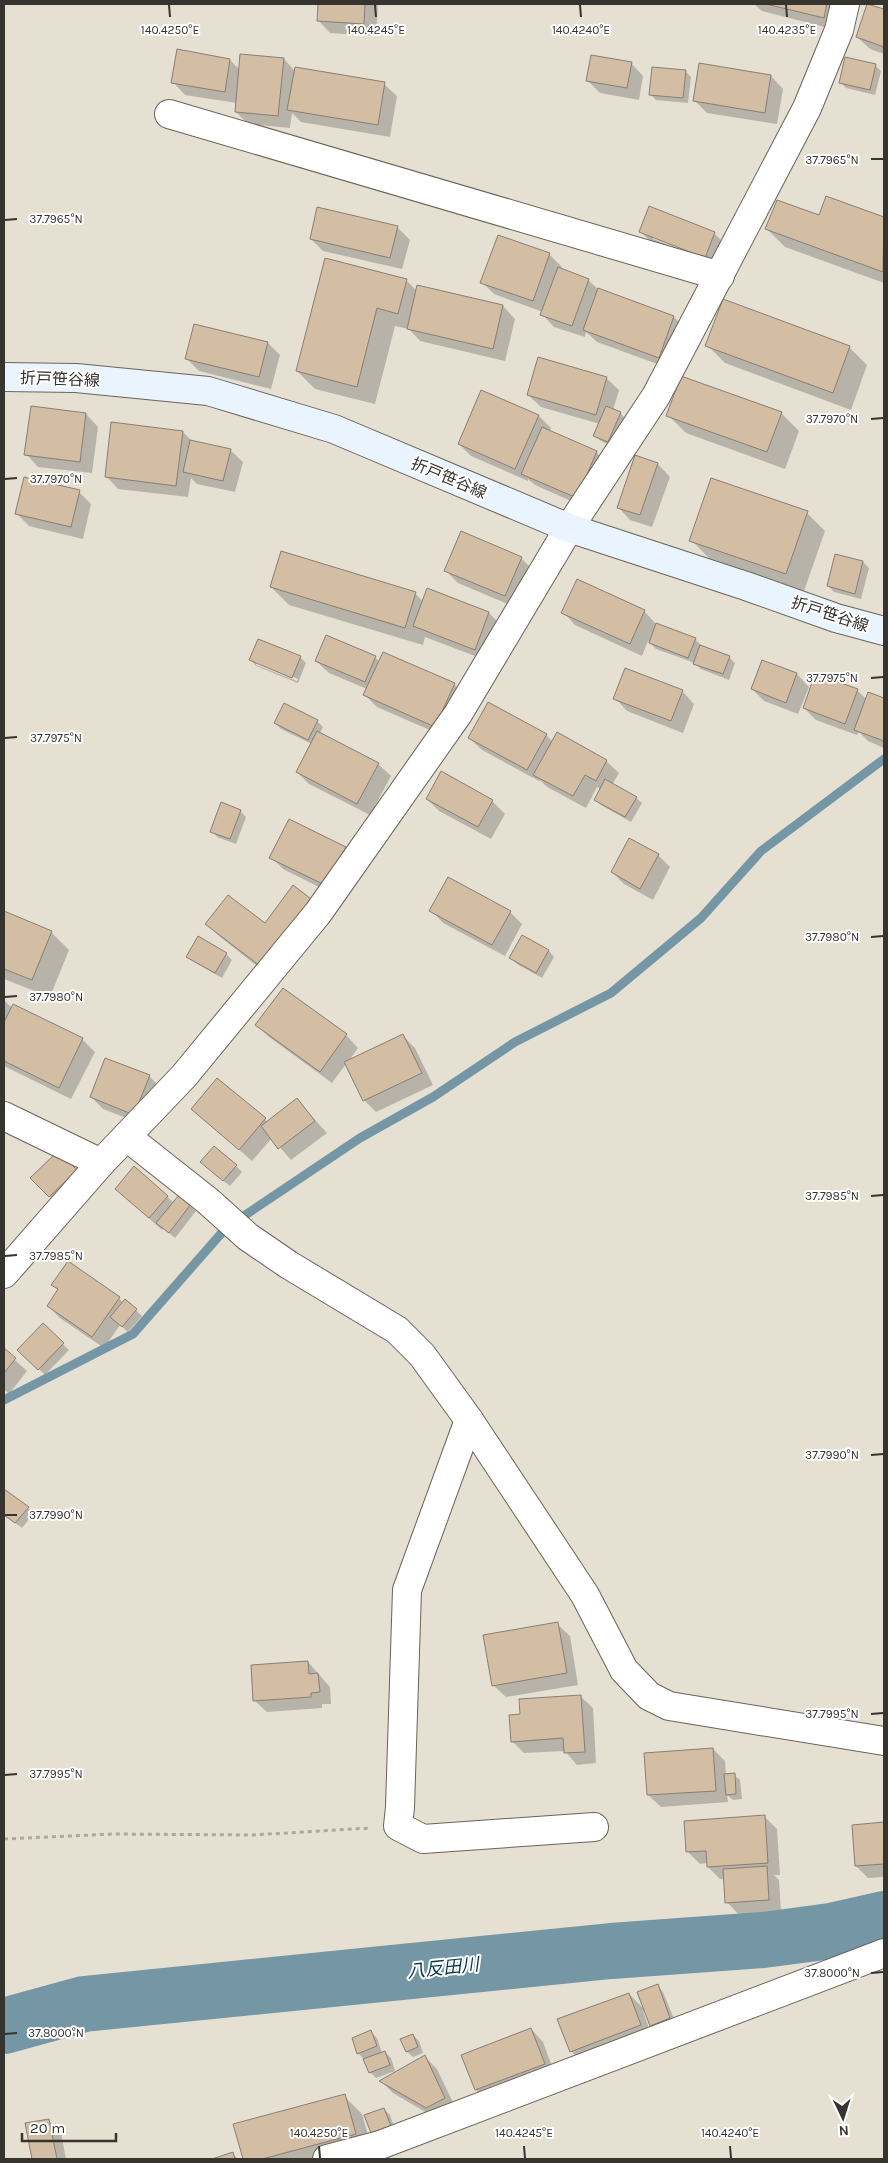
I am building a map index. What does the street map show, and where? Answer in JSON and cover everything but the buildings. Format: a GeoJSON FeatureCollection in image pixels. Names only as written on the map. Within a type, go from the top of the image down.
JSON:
{"type":"FeatureCollection","features":[{"type":"Feature","properties":{"kind":"main road","name":"折戸笹谷線"},"geometry":{"type":"LineString","coordinates":[[4,377],[76,378],[208,391],[334,429],[569,528],[746,586],[836,618],[884,631]]}},
{"type":"Feature","properties":{"kind":"street"},"geometry":{"type":"LineString","coordinates":[[4,1274],[101,1162],[184,1076],[318,913],[458,714],[569,528],[656,396],[807,108],[839,30],[845,4]]}},
{"type":"Feature","properties":{"kind":"street"},"geometry":{"type":"LineString","coordinates":[[168,114],[720,276]]}},
{"type":"Feature","properties":{"kind":"street"},"geometry":{"type":"LineString","coordinates":[[4,1116],[101,1162]]}},
{"type":"Feature","properties":{"kind":"street"},"geometry":{"type":"LineString","coordinates":[[126,1137],[208,1201],[248,1237],[289,1265],[398,1330],[422,1355],[469,1420],[585,1595],[624,1670],[649,1696],[669,1706],[884,1740]]}},
{"type":"Feature","properties":{"kind":"street"},"geometry":{"type":"LineString","coordinates":[[469,1420],[407,1590],[398,1826],[423,1838],[594,1827]]}},
{"type":"Feature","properties":{"kind":"street"},"geometry":{"type":"LineString","coordinates":[[327,2159],[380,2145],[884,1953]]}},
{"type":"Feature","properties":{"kind":"path"},"geometry":{"type":"LineString","coordinates":[[4,1839],[113,1834],[253,1835],[398,1826]]}},
{"type":"Feature","properties":{"kind":"waterway"},"geometry":{"type":"LineString","coordinates":[[4,1400],[133,1334],[226,1228],[360,1138],[433,1097],[515,1042],[611,993],[701,918],[761,851],[884,759]]}},
{"type":"Feature","properties":{"kind":"waterway","name":"八反田川"},"geometry":{"type":"LineString","coordinates":[[4,2026],[84,2004],[611,1951],[763,1940],[831,1931],[884,1919]]}}]}
